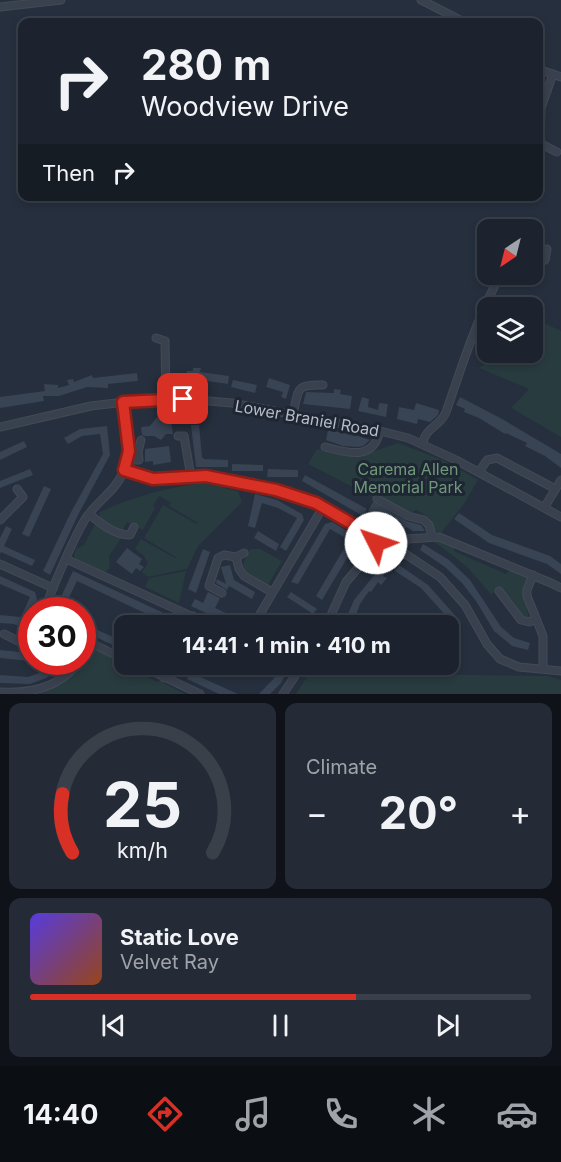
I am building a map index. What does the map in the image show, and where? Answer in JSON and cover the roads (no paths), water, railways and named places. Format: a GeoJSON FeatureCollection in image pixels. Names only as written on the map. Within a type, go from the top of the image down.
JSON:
{"type":"FeatureCollection","features":[{"type":"Feature","properties":{"kind":"street"},"geometry":{"type":"LineString","coordinates":[[0,7],[21,2],[61,0]]}},
{"type":"Feature","properties":{"kind":"street"},"geometry":{"type":"LineString","coordinates":[[421,0],[456,18]]}},
{"type":"Feature","properties":{"kind":"street"},"geometry":{"type":"LineString","coordinates":[[543,71],[561,77]]}},
{"type":"Feature","properties":{"kind":"street"},"geometry":{"type":"LineString","coordinates":[[543,102],[553,74]]}},
{"type":"Feature","properties":{"kind":"street"},"geometry":{"type":"LineString","coordinates":[[543,145],[557,152]]}},
{"type":"Feature","properties":{"kind":"street"},"geometry":{"type":"LineString","coordinates":[[543,260],[547,249]]}},
{"type":"Feature","properties":{"kind":"street"},"geometry":{"type":"LineString","coordinates":[[423,444],[427,432],[443,419],[485,307],[496,285]]}},
{"type":"Feature","properties":{"kind":"street"},"geometry":{"type":"LineString","coordinates":[[156,338],[165,340],[166,399]]}},
{"type":"Feature","properties":{"kind":"street"},"geometry":{"type":"LineString","coordinates":[[293,414],[298,392],[302,387],[323,385]]}},
{"type":"Feature","properties":{"kind":"street","name":"Lower Braniel Road"},"geometry":{"type":"LineString","coordinates":[[0,428],[91,406],[123,402],[166,399],[222,402],[380,431],[423,444],[561,517]]}},
{"type":"Feature","properties":{"kind":"street"},"geometry":{"type":"LineString","coordinates":[[49,597],[88,514],[115,487],[128,460],[123,402]]}},
{"type":"Feature","properties":{"kind":"street"},"geometry":{"type":"LineString","coordinates":[[325,447],[355,453],[369,450],[377,442],[380,431]]}},
{"type":"Feature","properties":{"kind":"street"},"geometry":{"type":"LineString","coordinates":[[178,436],[184,436],[190,477]]}},
{"type":"Feature","properties":{"kind":"street"},"geometry":{"type":"LineString","coordinates":[[128,460],[139,460],[141,440]]}},
{"type":"Feature","properties":{"kind":"street"},"geometry":{"type":"LineString","coordinates":[[479,472],[488,460],[497,458],[555,489]]}},
{"type":"Feature","properties":{"kind":"street"},"geometry":{"type":"LineString","coordinates":[[124,470],[153,479],[223,478],[305,498],[399,550],[446,583],[465,604],[487,644],[500,658],[519,667],[543,668],[561,672]]}},
{"type":"Feature","properties":{"kind":"street"},"geometry":{"type":"LineString","coordinates":[[544,508],[561,480]]}},
{"type":"Feature","properties":{"kind":"street"},"geometry":{"type":"LineString","coordinates":[[0,520],[23,497],[17,489]]}},
{"type":"Feature","properties":{"kind":"street"},"geometry":{"type":"LineString","coordinates":[[377,499],[408,516],[424,519],[429,525],[432,536]]}},
{"type":"Feature","properties":{"kind":"street"},"geometry":{"type":"LineString","coordinates":[[259,615],[323,507]]}},
{"type":"Feature","properties":{"kind":"street"},"geometry":{"type":"LineString","coordinates":[[88,514],[124,535],[130,535],[134,527]]}},
{"type":"Feature","properties":{"kind":"street"},"geometry":{"type":"LineString","coordinates":[[363,530],[369,523],[404,543]]}},
{"type":"Feature","properties":{"kind":"street"},"geometry":{"type":"LineString","coordinates":[[399,550],[411,538],[432,536],[446,539],[561,588]]}},
{"type":"Feature","properties":{"kind":"street"},"geometry":{"type":"LineString","coordinates":[[331,615],[346,582],[369,555],[378,539]]}},
{"type":"Feature","properties":{"kind":"street"},"geometry":{"type":"LineString","coordinates":[[222,592],[209,586],[218,558],[224,555],[236,556],[244,553]]}},
{"type":"Feature","properties":{"kind":"street"},"geometry":{"type":"LineString","coordinates":[[236,556],[239,569],[244,576],[272,592]]}},
{"type":"Feature","properties":{"kind":"street"},"geometry":{"type":"LineString","coordinates":[[66,559],[191,615]]}},
{"type":"Feature","properties":{"kind":"street"},"geometry":{"type":"LineString","coordinates":[[0,564],[53,588]]}},
{"type":"Feature","properties":{"kind":"street"},"geometry":{"type":"LineString","coordinates":[[533,575],[527,596],[543,636],[543,668]]}},
{"type":"Feature","properties":{"kind":"street"},"geometry":{"type":"LineString","coordinates":[[500,591],[521,620],[529,622],[536,619]]}},
{"type":"Feature","properties":{"kind":"street"},"geometry":{"type":"LineString","coordinates":[[4,634],[18,641]]}},
{"type":"Feature","properties":{"kind":"street"},"geometry":{"type":"LineString","coordinates":[[96,646],[114,654]]}},
{"type":"Feature","properties":{"kind":"street"},"geometry":{"type":"LineString","coordinates":[[0,692],[32,692],[67,675]]}},
{"type":"Feature","properties":{"kind":"street"},"geometry":{"type":"LineString","coordinates":[[158,675],[200,694]]}},
{"type":"Feature","properties":{"kind":"street"},"geometry":{"type":"LineString","coordinates":[[283,694],[296,675]]}},
{"type":"Feature","properties":{"kind":"park label","name":"Carema Allen Memorial Park"},"geometry":{"type":"Point","coordinates":[408,478]}}]}
